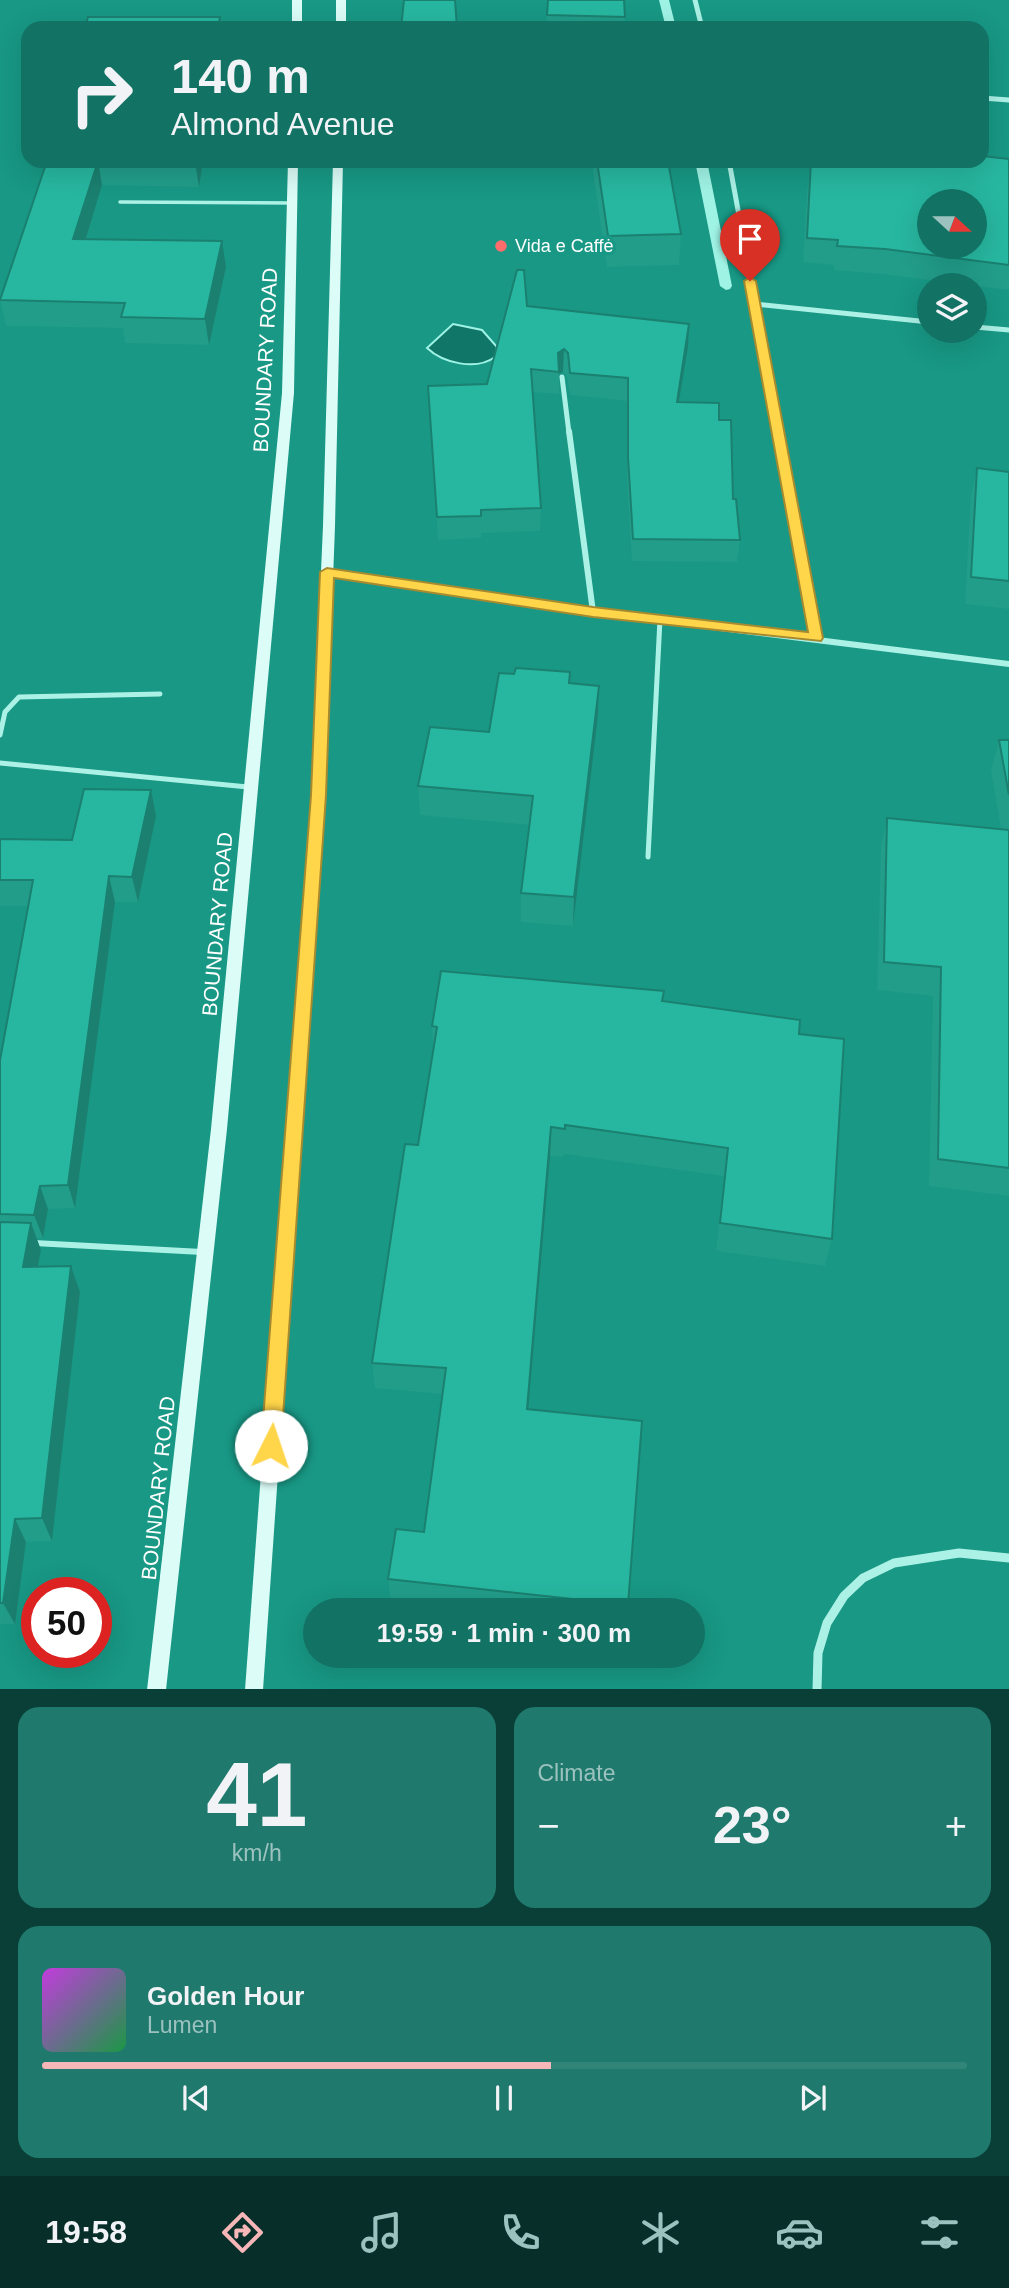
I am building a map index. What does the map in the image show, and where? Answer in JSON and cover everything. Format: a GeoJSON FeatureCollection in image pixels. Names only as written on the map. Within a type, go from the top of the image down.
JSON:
{"type":"FeatureCollection","features":[{"type":"Feature","properties":{"kind":"main road"},"geometry":{"type":"LineString","coordinates":[[297,0],[297,21]]}},
{"type":"Feature","properties":{"kind":"main road"},"geometry":{"type":"LineString","coordinates":[[341,0],[341,21]]}},
{"type":"Feature","properties":{"kind":"main road","name":"BOUNDARY ROAD"},"geometry":{"type":"LineString","coordinates":[[156,1689],[205,1252],[288,393],[293,168]]}},
{"type":"Feature","properties":{"kind":"main road"},"geometry":{"type":"LineString","coordinates":[[254,1689],[318,795],[338,168]]}},
{"type":"Feature","properties":{"kind":"street"},"geometry":{"type":"LineString","coordinates":[[695,0],[700,21]]}},
{"type":"Feature","properties":{"kind":"street"},"geometry":{"type":"LineString","coordinates":[[989,98],[1009,100]]}},
{"type":"Feature","properties":{"kind":"street"},"geometry":{"type":"LineString","coordinates":[[730,168],[816,638]]}},
{"type":"Feature","properties":{"kind":"street"},"geometry":{"type":"LineString","coordinates":[[754,304],[917,321]]}},
{"type":"Feature","properties":{"kind":"street"},"geometry":{"type":"LineString","coordinates":[[987,328],[1009,330]]}},
{"type":"Feature","properties":{"kind":"street"},"geometry":{"type":"LineString","coordinates":[[562,377],[593,612]]}},
{"type":"Feature","properties":{"kind":"street"},"geometry":{"type":"LineString","coordinates":[[327,572],[593,612],[1009,664]]}},
{"type":"Feature","properties":{"kind":"street"},"geometry":{"type":"LineString","coordinates":[[817,1689],[818,1653],[827,1623],[844,1596],[863,1578],[894,1563],[960,1552],[1009,1558]]}},
{"type":"Feature","properties":{"kind":"lane"},"geometry":{"type":"LineString","coordinates":[[120,202],[292,203]]}},
{"type":"Feature","properties":{"kind":"lane"},"geometry":{"type":"LineString","coordinates":[[648,858],[660,619]]}},
{"type":"Feature","properties":{"kind":"lane"},"geometry":{"type":"LineString","coordinates":[[0,735],[5,712],[19,697],[160,694]]}},
{"type":"Feature","properties":{"kind":"lane"},"geometry":{"type":"LineString","coordinates":[[0,763],[251,787]]}},
{"type":"Feature","properties":{"kind":"lane"},"geometry":{"type":"LineString","coordinates":[[27,1243],[205,1252]]}},
{"type":"Feature","properties":{"kind":"water"},"geometry":{"type":"Polygon","coordinates":[[[453,324],[482,330],[497,347],[495,357],[479,364],[460,363],[442,358],[427,348],[453,324]]]}},
{"type":"Feature","properties":{"kind":"building"},"geometry":{"type":"Polygon","coordinates":[[[404,0],[455,0],[456,21],[402,21],[404,0]]]}},
{"type":"Feature","properties":{"kind":"building"},"geometry":{"type":"Polygon","coordinates":[[[548,0],[624,0],[625,17],[547,15],[548,0]]]}},
{"type":"Feature","properties":{"kind":"building"},"geometry":{"type":"Polygon","coordinates":[[[88,17],[220,17],[219,21],[87,21],[88,17]]]}},
{"type":"Feature","properties":{"kind":"building"},"geometry":{"type":"Polygon","coordinates":[[[989,157],[1009,159],[1009,265],[962,259],[987,259],[987,189],[917,189],[917,253],[837,246],[838,240],[807,238],[811,168],[989,168],[989,157]]]}},
{"type":"Feature","properties":{"kind":"building"},"geometry":{"type":"Polygon","coordinates":[[[45,168],[96,168],[73,239],[222,241],[205,319],[121,317],[125,303],[0,300],[45,168]]]}},
{"type":"Feature","properties":{"kind":"building"},"geometry":{"type":"Polygon","coordinates":[[[598,168],[669,168],[681,234],[608,236],[598,168]]]}},
{"type":"Feature","properties":{"kind":"building"},"geometry":{"type":"Polygon","coordinates":[[[517,270],[524,270],[527,306],[689,324],[677,402],[719,403],[719,420],[731,420],[733,499],[736,499],[740,540],[633,539],[628,457],[628,378],[570,373],[568,353],[564,349],[558,353],[559,372],[531,369],[541,508],[481,510],[481,516],[437,517],[428,386],[487,384],[517,270]]]}},
{"type":"Feature","properties":{"kind":"building"},"geometry":{"type":"Polygon","coordinates":[[[977,468],[1009,472],[1009,581],[971,577],[977,468]]]}},
{"type":"Feature","properties":{"kind":"building"},"geometry":{"type":"Polygon","coordinates":[[[516,668],[570,672],[569,683],[599,686],[574,897],[521,893],[533,796],[418,786],[430,727],[489,732],[499,673],[514,674],[516,668]]]}},
{"type":"Feature","properties":{"kind":"building"},"geometry":{"type":"Polygon","coordinates":[[[999,740],[1009,740],[1009,795],[999,740]]]}},
{"type":"Feature","properties":{"kind":"building"},"geometry":{"type":"Polygon","coordinates":[[[84,789],[151,790],[132,877],[109,876],[68,1185],[40,1186],[34,1215],[0,1214],[0,1060],[33,880],[0,880],[0,839],[72,840],[84,789]]]}},
{"type":"Feature","properties":{"kind":"building"},"geometry":{"type":"Polygon","coordinates":[[[887,818],[1009,830],[1009,1168],[938,1159],[941,967],[884,962],[887,818]]]}},
{"type":"Feature","properties":{"kind":"building"},"geometry":{"type":"Polygon","coordinates":[[[441,971],[664,991],[662,1001],[800,1020],[799,1034],[844,1039],[832,1239],[720,1223],[728,1148],[565,1125],[565,1129],[551,1127],[527,1409],[642,1421],[629,1598],[563,1598],[388,1579],[396,1529],[424,1532],[446,1368],[372,1363],[405,1144],[418,1145],[437,1027],[432,1026],[441,971]]]}},
{"type":"Feature","properties":{"kind":"building"},"geometry":{"type":"Polygon","coordinates":[[[0,1222],[31,1223],[23,1267],[71,1266],[42,1518],[15,1519],[3,1603],[0,1603],[0,1222]]]}},
{"type":"Feature","properties":{"kind":"waterway"},"geometry":{"type":"LineString","coordinates":[[664,0],[669,21]]}},
{"type":"Feature","properties":{"kind":"waterway"},"geometry":{"type":"LineString","coordinates":[[702,168],[726,286]]}},
{"type":"Feature","properties":{"kind":"place","name":"Vida e Caffė"},"geometry":{"type":"Point","coordinates":[501,246]}},
{"type":"Feature","properties":{"kind":"route"},"geometry":{"type":"LineString","coordinates":[[271,1446],[318,795],[327,572],[593,612],[816,638],[750,281]]}}]}
